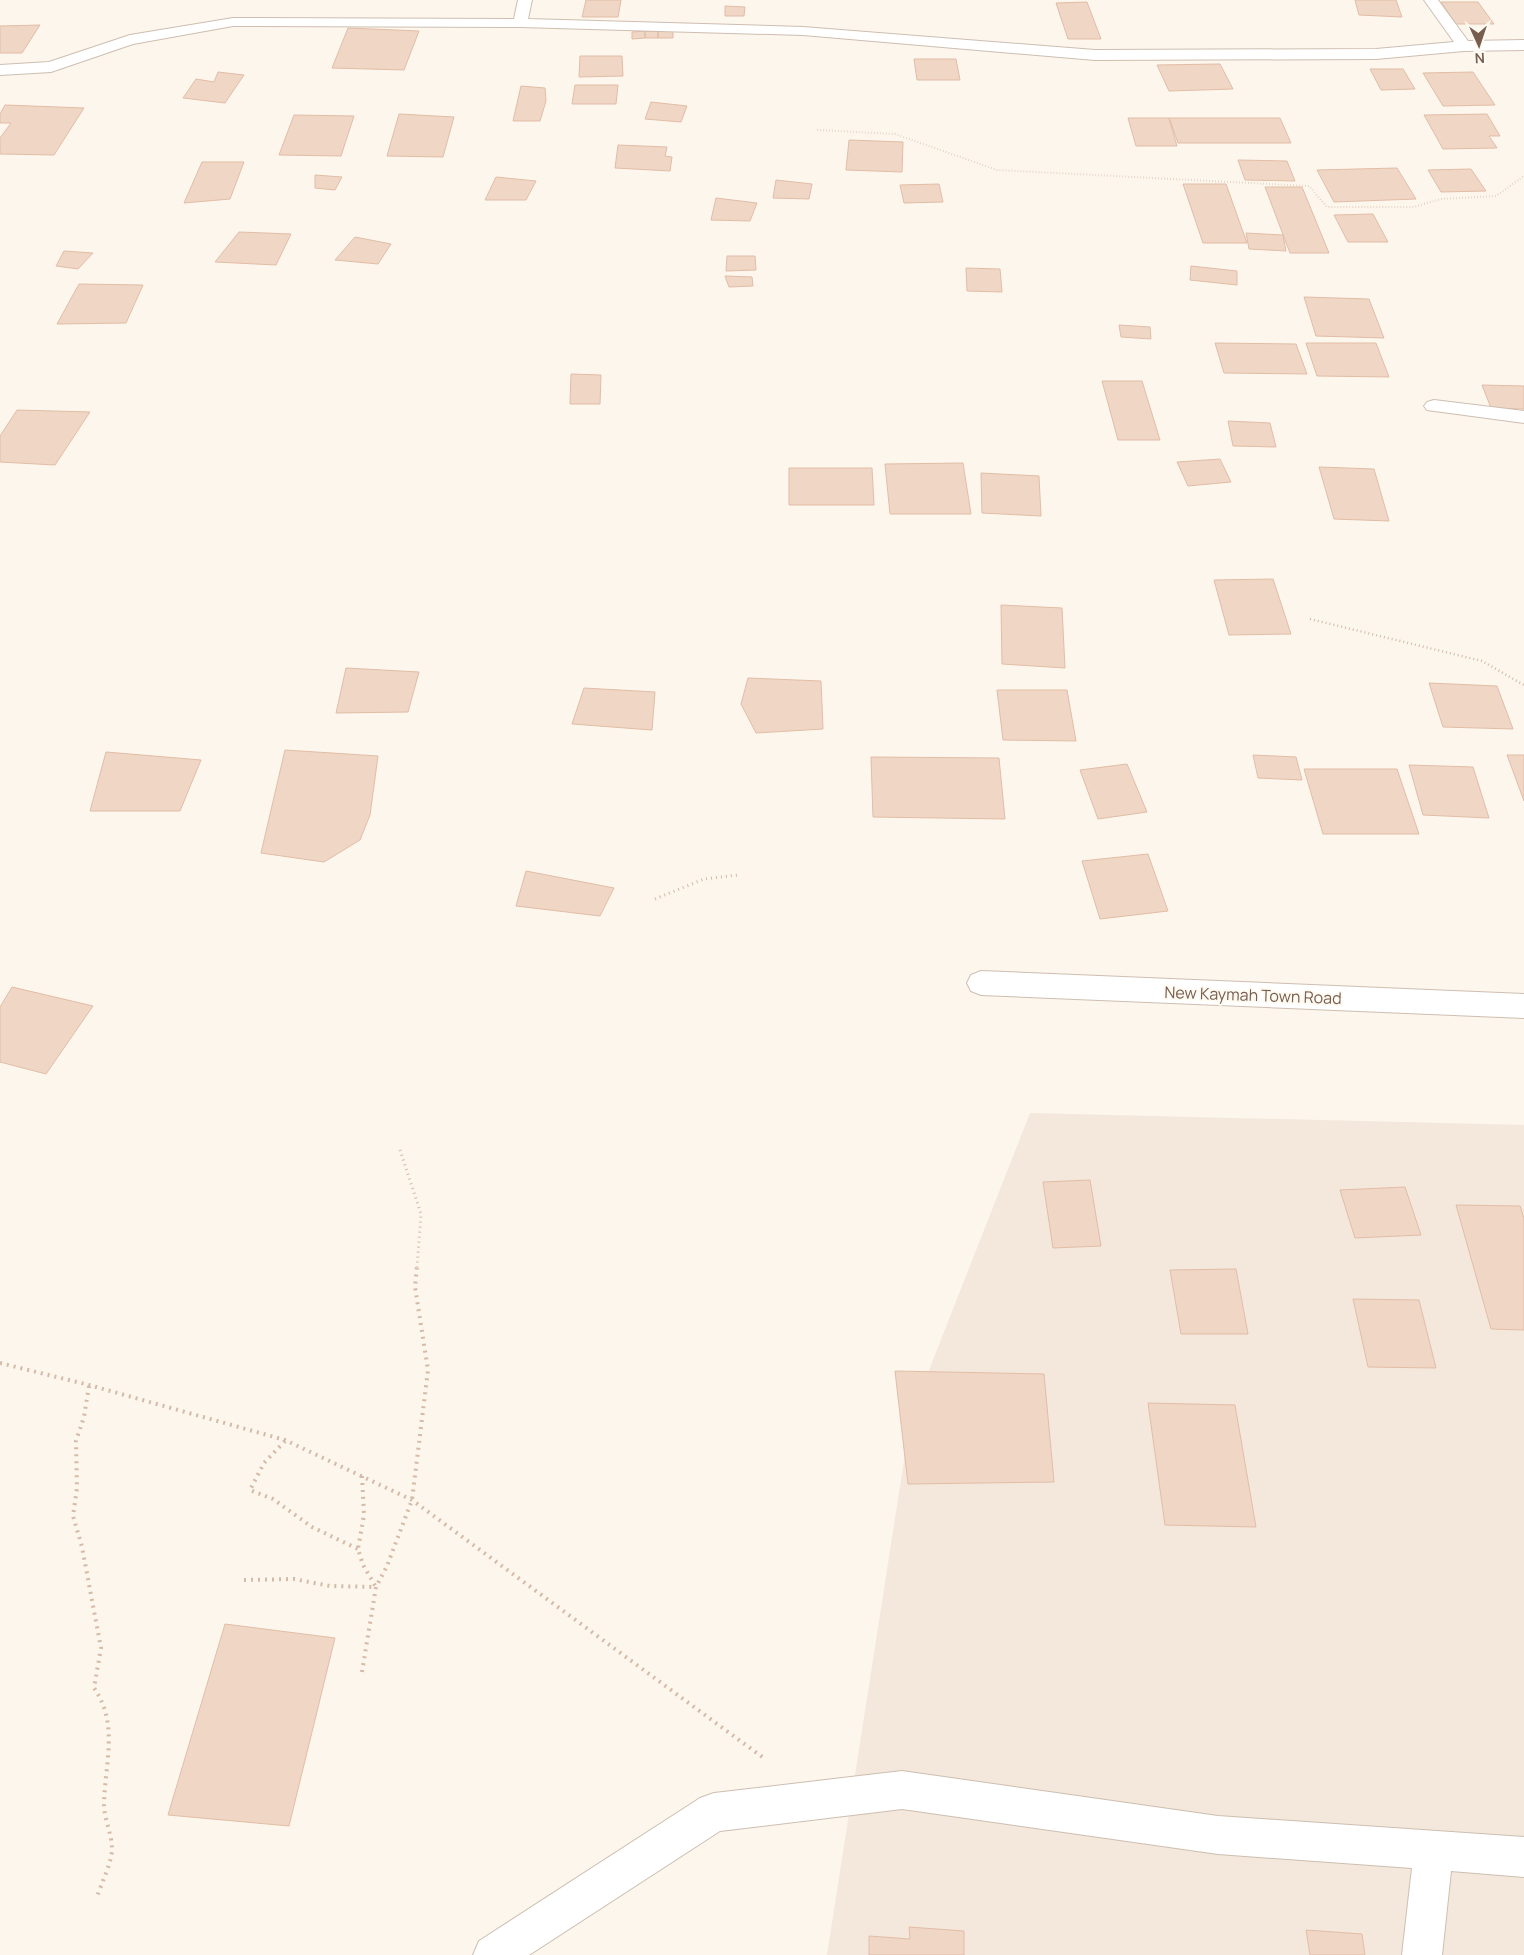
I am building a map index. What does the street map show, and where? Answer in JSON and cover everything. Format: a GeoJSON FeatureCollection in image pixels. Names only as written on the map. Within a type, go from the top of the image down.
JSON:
{"type":"FeatureCollection","features":[{"type":"Feature","properties":{"kind":"street"},"geometry":{"type":"LineString","coordinates":[[520,23],[525,0]]}},
{"type":"Feature","properties":{"kind":"street"},"geometry":{"type":"LineString","coordinates":[[1431,0],[1464,46]]}},
{"type":"Feature","properties":{"kind":"street"},"geometry":{"type":"LineString","coordinates":[[0,70],[51,67],[130,40],[233,22],[520,23],[803,31],[1095,56],[1376,54],[1464,46],[1524,45]]}},
{"type":"Feature","properties":{"kind":"street"},"geometry":{"type":"LineString","coordinates":[[1434,406],[1524,417]]}},
{"type":"Feature","properties":{"kind":"street","name":"New Kaymah Town Road"},"geometry":{"type":"LineString","coordinates":[[981,983],[1524,1006]]}},
{"type":"Feature","properties":{"kind":"street"},"geometry":{"type":"LineString","coordinates":[[493,1955],[714,1812],[902,1790],[1218,1835],[1524,1857]]}},
{"type":"Feature","properties":{"kind":"street"},"geometry":{"type":"LineString","coordinates":[[1422,1955],[1434,1850]]}},
{"type":"Feature","properties":{"kind":"path"},"geometry":{"type":"LineString","coordinates":[[817,130],[895,134],[997,170],[1309,186],[1327,207],[1414,207],[1440,198],[1496,196],[1524,176]]}},
{"type":"Feature","properties":{"kind":"path"},"geometry":{"type":"LineString","coordinates":[[1310,619],[1482,661],[1524,684]]}},
{"type":"Feature","properties":{"kind":"path"},"geometry":{"type":"LineString","coordinates":[[655,899],[704,879],[738,875]]}},
{"type":"Feature","properties":{"kind":"path"},"geometry":{"type":"LineString","coordinates":[[362,1672],[376,1587],[387,1566],[412,1500],[428,1370],[415,1287],[421,1214],[400,1150]]}},
{"type":"Feature","properties":{"kind":"path"},"geometry":{"type":"LineString","coordinates":[[0,1363],[89,1385],[285,1440],[412,1500],[820,1799]]}},
{"type":"Feature","properties":{"kind":"path"},"geometry":{"type":"LineString","coordinates":[[89,1385],[84,1418],[76,1441],[77,1488],[73,1516],[82,1547],[97,1619],[101,1648],[94,1688],[103,1701],[108,1733],[109,1760],[104,1805],[112,1850],[97,1897]]}},
{"type":"Feature","properties":{"kind":"path"},"geometry":{"type":"LineString","coordinates":[[285,1440],[264,1463],[250,1490],[261,1492],[294,1512],[306,1522],[358,1549]]}},
{"type":"Feature","properties":{"kind":"path"},"geometry":{"type":"LineString","coordinates":[[362,1476],[364,1515],[358,1549],[362,1565],[376,1587]]}},
{"type":"Feature","properties":{"kind":"path"},"geometry":{"type":"LineString","coordinates":[[244,1580],[294,1579],[330,1586],[376,1587]]}},
{"type":"Feature","properties":{"kind":"shaded area"},"geometry":{"type":"Polygon","coordinates":[[[1030,1113],[1524,1125],[1524,1955],[827,1955],[911,1416],[1030,1113]]]}},
{"type":"Feature","properties":{"kind":"building"},"geometry":{"type":"Polygon","coordinates":[[[586,0],[621,0],[618,17],[582,17],[586,0]]]}},
{"type":"Feature","properties":{"kind":"building"},"geometry":{"type":"Polygon","coordinates":[[[1355,0],[1396,0],[1402,17],[1359,15],[1355,0]]]}},
{"type":"Feature","properties":{"kind":"building"},"geometry":{"type":"Polygon","coordinates":[[[1087,2],[1101,39],[1068,39],[1056,3],[1087,2]]]}},
{"type":"Feature","properties":{"kind":"building"},"geometry":{"type":"Polygon","coordinates":[[[1441,2],[1478,2],[1494,24],[1456,24],[1441,2]]]}},
{"type":"Feature","properties":{"kind":"building"},"geometry":{"type":"Polygon","coordinates":[[[725,6],[745,7],[744,16],[725,16],[725,6]]]}},
{"type":"Feature","properties":{"kind":"building"},"geometry":{"type":"Polygon","coordinates":[[[40,25],[22,53],[0,53],[0,26],[40,25]]]}},
{"type":"Feature","properties":{"kind":"building"},"geometry":{"type":"Polygon","coordinates":[[[348,28],[419,31],[404,70],[332,68],[348,28]]]}},
{"type":"Feature","properties":{"kind":"building"},"geometry":{"type":"Polygon","coordinates":[[[645,31],[658,31],[658,38],[645,38],[645,31]]]}},
{"type":"Feature","properties":{"kind":"building"},"geometry":{"type":"Polygon","coordinates":[[[645,31],[645,38],[632,39],[632,32],[645,31]]]}},
{"type":"Feature","properties":{"kind":"building"},"geometry":{"type":"Polygon","coordinates":[[[658,31],[673,31],[673,38],[658,38],[658,31]]]}},
{"type":"Feature","properties":{"kind":"building"},"geometry":{"type":"Polygon","coordinates":[[[580,56],[622,56],[623,76],[579,77],[580,56]]]}},
{"type":"Feature","properties":{"kind":"building"},"geometry":{"type":"Polygon","coordinates":[[[914,59],[956,59],[960,80],[917,80],[914,59]]]}},
{"type":"Feature","properties":{"kind":"building"},"geometry":{"type":"Polygon","coordinates":[[[1220,64],[1233,89],[1169,91],[1157,65],[1220,64]]]}},
{"type":"Feature","properties":{"kind":"building"},"geometry":{"type":"Polygon","coordinates":[[[1370,69],[1403,69],[1415,89],[1381,90],[1370,69]]]}},
{"type":"Feature","properties":{"kind":"building"},"geometry":{"type":"Polygon","coordinates":[[[218,72],[244,75],[225,103],[183,98],[196,79],[214,82],[218,72]]]}},
{"type":"Feature","properties":{"kind":"building"},"geometry":{"type":"Polygon","coordinates":[[[1473,72],[1495,105],[1443,106],[1423,73],[1473,72]]]}},
{"type":"Feature","properties":{"kind":"building"},"geometry":{"type":"Polygon","coordinates":[[[575,85],[618,85],[616,104],[572,104],[575,85]]]}},
{"type":"Feature","properties":{"kind":"building"},"geometry":{"type":"Polygon","coordinates":[[[521,86],[545,88],[546,101],[540,121],[513,121],[521,86]]]}},
{"type":"Feature","properties":{"kind":"building"},"geometry":{"type":"Polygon","coordinates":[[[651,102],[687,106],[681,122],[645,119],[651,102]]]}},
{"type":"Feature","properties":{"kind":"building"},"geometry":{"type":"Polygon","coordinates":[[[5,105],[84,108],[54,155],[0,154],[0,138],[11,123],[0,123],[0,114],[5,105]]]}},
{"type":"Feature","properties":{"kind":"building"},"geometry":{"type":"Polygon","coordinates":[[[399,114],[454,117],[443,157],[387,156],[399,114]]]}},
{"type":"Feature","properties":{"kind":"building"},"geometry":{"type":"Polygon","coordinates":[[[1487,114],[1500,136],[1489,136],[1497,148],[1443,149],[1424,115],[1487,114]]]}},
{"type":"Feature","properties":{"kind":"building"},"geometry":{"type":"Polygon","coordinates":[[[294,115],[354,116],[341,156],[279,155],[294,115]]]}},
{"type":"Feature","properties":{"kind":"building"},"geometry":{"type":"Polygon","coordinates":[[[1128,118],[1169,118],[1177,146],[1136,146],[1128,118]]]}},
{"type":"Feature","properties":{"kind":"building"},"geometry":{"type":"Polygon","coordinates":[[[1169,118],[1280,118],[1291,143],[1178,143],[1169,118]]]}},
{"type":"Feature","properties":{"kind":"building"},"geometry":{"type":"Polygon","coordinates":[[[849,140],[903,142],[902,172],[846,170],[849,140]]]}},
{"type":"Feature","properties":{"kind":"building"},"geometry":{"type":"Polygon","coordinates":[[[618,145],[667,147],[665,156],[672,157],[670,171],[615,168],[618,145]]]}},
{"type":"Feature","properties":{"kind":"building"},"geometry":{"type":"Polygon","coordinates":[[[1238,160],[1287,161],[1295,181],[1245,180],[1238,160]]]}},
{"type":"Feature","properties":{"kind":"building"},"geometry":{"type":"Polygon","coordinates":[[[202,162],[244,162],[230,199],[184,203],[202,162]]]}},
{"type":"Feature","properties":{"kind":"building"},"geometry":{"type":"Polygon","coordinates":[[[1397,168],[1416,199],[1334,202],[1317,170],[1397,168]]]}},
{"type":"Feature","properties":{"kind":"building"},"geometry":{"type":"Polygon","coordinates":[[[1471,169],[1486,191],[1441,192],[1428,170],[1471,169]]]}},
{"type":"Feature","properties":{"kind":"building"},"geometry":{"type":"Polygon","coordinates":[[[315,175],[342,177],[335,190],[315,188],[315,175]]]}},
{"type":"Feature","properties":{"kind":"building"},"geometry":{"type":"Polygon","coordinates":[[[496,177],[536,181],[526,200],[485,200],[496,177]]]}},
{"type":"Feature","properties":{"kind":"building"},"geometry":{"type":"Polygon","coordinates":[[[776,180],[812,184],[809,199],[773,198],[776,180]]]}},
{"type":"Feature","properties":{"kind":"building"},"geometry":{"type":"Polygon","coordinates":[[[939,184],[943,202],[904,203],[900,185],[939,184]]]}},
{"type":"Feature","properties":{"kind":"building"},"geometry":{"type":"Polygon","coordinates":[[[1183,184],[1226,184],[1247,243],[1203,243],[1183,184]]]}},
{"type":"Feature","properties":{"kind":"building"},"geometry":{"type":"Polygon","coordinates":[[[1265,187],[1302,187],[1329,253],[1290,253],[1265,187]]]}},
{"type":"Feature","properties":{"kind":"building"},"geometry":{"type":"Polygon","coordinates":[[[716,198],[757,203],[750,221],[711,220],[716,198]]]}},
{"type":"Feature","properties":{"kind":"building"},"geometry":{"type":"Polygon","coordinates":[[[1373,214],[1388,242],[1348,242],[1334,215],[1373,214]]]}},
{"type":"Feature","properties":{"kind":"building"},"geometry":{"type":"Polygon","coordinates":[[[239,232],[291,234],[276,265],[215,262],[239,232]]]}},
{"type":"Feature","properties":{"kind":"building"},"geometry":{"type":"Polygon","coordinates":[[[1246,233],[1283,235],[1286,251],[1249,249],[1246,233]]]}},
{"type":"Feature","properties":{"kind":"building"},"geometry":{"type":"Polygon","coordinates":[[[355,237],[391,244],[378,264],[335,260],[355,237]]]}},
{"type":"Feature","properties":{"kind":"building"},"geometry":{"type":"Polygon","coordinates":[[[64,251],[93,253],[78,269],[56,266],[64,251]]]}},
{"type":"Feature","properties":{"kind":"building"},"geometry":{"type":"Polygon","coordinates":[[[727,256],[755,256],[756,270],[726,271],[727,256]]]}},
{"type":"Feature","properties":{"kind":"building"},"geometry":{"type":"Polygon","coordinates":[[[1191,266],[1237,271],[1237,285],[1190,280],[1191,266]]]}},
{"type":"Feature","properties":{"kind":"building"},"geometry":{"type":"Polygon","coordinates":[[[966,268],[1000,269],[1002,292],[967,291],[966,268]]]}},
{"type":"Feature","properties":{"kind":"building"},"geometry":{"type":"Polygon","coordinates":[[[725,276],[752,277],[753,286],[729,287],[725,276]]]}},
{"type":"Feature","properties":{"kind":"building"},"geometry":{"type":"Polygon","coordinates":[[[79,284],[143,285],[126,323],[57,324],[79,284]]]}},
{"type":"Feature","properties":{"kind":"building"},"geometry":{"type":"Polygon","coordinates":[[[1304,297],[1369,299],[1384,338],[1316,336],[1304,297]]]}},
{"type":"Feature","properties":{"kind":"building"},"geometry":{"type":"Polygon","coordinates":[[[1119,325],[1150,327],[1151,339],[1121,337],[1119,325]]]}},
{"type":"Feature","properties":{"kind":"building"},"geometry":{"type":"Polygon","coordinates":[[[1215,343],[1296,344],[1307,374],[1224,373],[1215,343]]]}},
{"type":"Feature","properties":{"kind":"building"},"geometry":{"type":"Polygon","coordinates":[[[1306,343],[1376,343],[1389,377],[1317,376],[1306,343]]]}},
{"type":"Feature","properties":{"kind":"building"},"geometry":{"type":"Polygon","coordinates":[[[571,374],[601,375],[600,404],[570,404],[571,374]]]}},
{"type":"Feature","properties":{"kind":"building"},"geometry":{"type":"Polygon","coordinates":[[[1102,381],[1142,381],[1160,440],[1118,440],[1102,381]]]}},
{"type":"Feature","properties":{"kind":"building"},"geometry":{"type":"Polygon","coordinates":[[[1482,385],[1524,386],[1524,409],[1491,408],[1482,385]]]}},
{"type":"Feature","properties":{"kind":"building"},"geometry":{"type":"Polygon","coordinates":[[[17,410],[90,412],[55,465],[0,462],[0,436],[17,410]]]}},
{"type":"Feature","properties":{"kind":"building"},"geometry":{"type":"Polygon","coordinates":[[[1228,421],[1270,423],[1276,447],[1233,446],[1228,421]]]}},
{"type":"Feature","properties":{"kind":"building"},"geometry":{"type":"Polygon","coordinates":[[[1220,459],[1231,482],[1188,486],[1177,462],[1220,459]]]}},
{"type":"Feature","properties":{"kind":"building"},"geometry":{"type":"Polygon","coordinates":[[[963,463],[971,514],[890,514],[885,464],[963,463]]]}},
{"type":"Feature","properties":{"kind":"building"},"geometry":{"type":"Polygon","coordinates":[[[1319,467],[1374,469],[1389,521],[1334,519],[1319,467]]]}},
{"type":"Feature","properties":{"kind":"building"},"geometry":{"type":"Polygon","coordinates":[[[789,468],[872,468],[874,505],[789,505],[789,468]]]}},
{"type":"Feature","properties":{"kind":"building"},"geometry":{"type":"Polygon","coordinates":[[[981,473],[1039,476],[1041,516],[982,513],[981,473]]]}},
{"type":"Feature","properties":{"kind":"building"},"geometry":{"type":"Polygon","coordinates":[[[1273,579],[1291,634],[1229,635],[1214,580],[1273,579]]]}},
{"type":"Feature","properties":{"kind":"building"},"geometry":{"type":"Polygon","coordinates":[[[1001,605],[1062,608],[1065,668],[1002,664],[1001,605]]]}},
{"type":"Feature","properties":{"kind":"building"},"geometry":{"type":"Polygon","coordinates":[[[346,668],[419,672],[408,712],[336,713],[346,668]]]}},
{"type":"Feature","properties":{"kind":"building"},"geometry":{"type":"Polygon","coordinates":[[[748,678],[821,681],[823,729],[756,733],[741,704],[748,678]]]}},
{"type":"Feature","properties":{"kind":"building"},"geometry":{"type":"Polygon","coordinates":[[[1429,683],[1497,686],[1513,729],[1443,727],[1429,683]]]}},
{"type":"Feature","properties":{"kind":"building"},"geometry":{"type":"Polygon","coordinates":[[[584,688],[655,692],[652,730],[572,724],[584,688]]]}},
{"type":"Feature","properties":{"kind":"building"},"geometry":{"type":"Polygon","coordinates":[[[997,690],[1067,690],[1076,741],[1003,740],[997,690]]]}},
{"type":"Feature","properties":{"kind":"building"},"geometry":{"type":"Polygon","coordinates":[[[285,750],[378,756],[370,815],[360,840],[324,862],[261,853],[285,750]]]}},
{"type":"Feature","properties":{"kind":"building"},"geometry":{"type":"Polygon","coordinates":[[[106,752],[201,760],[180,811],[90,811],[106,752]]]}},
{"type":"Feature","properties":{"kind":"building"},"geometry":{"type":"Polygon","coordinates":[[[1253,755],[1296,757],[1302,780],[1258,778],[1253,755]]]}},
{"type":"Feature","properties":{"kind":"building"},"geometry":{"type":"Polygon","coordinates":[[[1507,755],[1524,755],[1524,801],[1507,755]]]}},
{"type":"Feature","properties":{"kind":"building"},"geometry":{"type":"Polygon","coordinates":[[[871,757],[999,758],[1005,819],[873,817],[871,757]]]}},
{"type":"Feature","properties":{"kind":"building"},"geometry":{"type":"Polygon","coordinates":[[[1127,764],[1147,812],[1098,819],[1080,770],[1127,764]]]}},
{"type":"Feature","properties":{"kind":"building"},"geometry":{"type":"Polygon","coordinates":[[[1409,765],[1473,767],[1489,818],[1423,815],[1409,765]]]}},
{"type":"Feature","properties":{"kind":"building"},"geometry":{"type":"Polygon","coordinates":[[[1304,769],[1397,769],[1419,834],[1323,834],[1304,769]]]}},
{"type":"Feature","properties":{"kind":"building"},"geometry":{"type":"Polygon","coordinates":[[[1148,854],[1168,911],[1100,919],[1082,861],[1148,854]]]}},
{"type":"Feature","properties":{"kind":"building"},"geometry":{"type":"Polygon","coordinates":[[[526,871],[614,888],[600,916],[516,906],[526,871]]]}},
{"type":"Feature","properties":{"kind":"building"},"geometry":{"type":"Polygon","coordinates":[[[12,987],[93,1006],[46,1074],[0,1062],[0,1007],[12,987]]]}},
{"type":"Feature","properties":{"kind":"building"},"geometry":{"type":"Polygon","coordinates":[[[1090,1180],[1101,1246],[1053,1248],[1043,1182],[1090,1180]]]}},
{"type":"Feature","properties":{"kind":"building"},"geometry":{"type":"Polygon","coordinates":[[[1405,1187],[1421,1235],[1355,1238],[1340,1190],[1405,1187]]]}},
{"type":"Feature","properties":{"kind":"building"},"geometry":{"type":"Polygon","coordinates":[[[1456,1205],[1520,1206],[1524,1218],[1524,1330],[1491,1329],[1456,1205]]]}},
{"type":"Feature","properties":{"kind":"building"},"geometry":{"type":"Polygon","coordinates":[[[1236,1269],[1248,1334],[1181,1334],[1170,1270],[1236,1269]]]}},
{"type":"Feature","properties":{"kind":"building"},"geometry":{"type":"Polygon","coordinates":[[[1353,1299],[1419,1300],[1436,1368],[1368,1367],[1353,1299]]]}},
{"type":"Feature","properties":{"kind":"building"},"geometry":{"type":"Polygon","coordinates":[[[895,1371],[1044,1374],[1054,1482],[908,1484],[895,1371]]]}},
{"type":"Feature","properties":{"kind":"building"},"geometry":{"type":"Polygon","coordinates":[[[1148,1403],[1235,1405],[1256,1527],[1165,1525],[1148,1403]]]}},
{"type":"Feature","properties":{"kind":"building"},"geometry":{"type":"Polygon","coordinates":[[[225,1624],[335,1638],[289,1826],[168,1815],[225,1624]]]}},
{"type":"Feature","properties":{"kind":"building"},"geometry":{"type":"Polygon","coordinates":[[[909,1927],[964,1931],[964,1955],[869,1955],[869,1936],[910,1939],[909,1927]]]}},
{"type":"Feature","properties":{"kind":"building"},"geometry":{"type":"Polygon","coordinates":[[[1306,1930],[1362,1934],[1365,1955],[1310,1955],[1306,1930]]]}}]}
